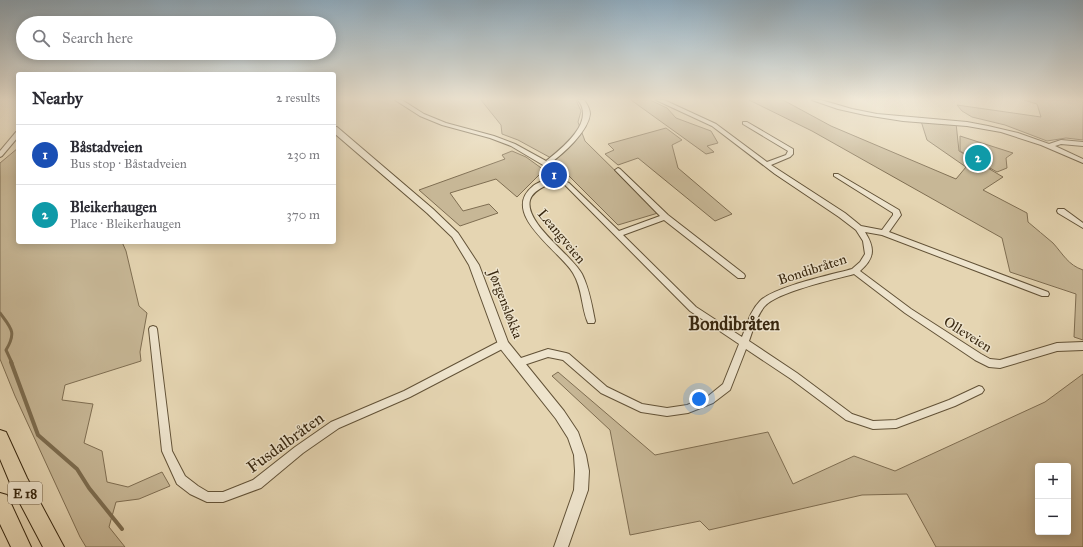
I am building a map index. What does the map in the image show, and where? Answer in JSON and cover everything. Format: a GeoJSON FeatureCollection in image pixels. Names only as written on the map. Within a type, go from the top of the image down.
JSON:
{"type":"FeatureCollection","features":[{"type":"Feature","properties":{"kind":"highway","name":"E 18"},"geometry":{"type":"LineString","coordinates":[[0,438],[20,484],[54,547]]}},
{"type":"Feature","properties":{"kind":"highway","name":"E 18"},"geometry":{"type":"LineString","coordinates":[[0,502],[21,547]]}},
{"type":"Feature","properties":{"kind":"street"},"geometry":{"type":"LineString","coordinates":[[451,126],[513,145],[546,164],[552,179],[560,180],[567,184],[693,309],[794,376],[849,417],[873,425],[896,424],[952,403],[979,390]]}},
{"type":"Feature","properties":{"kind":"street"},"geometry":{"type":"LineString","coordinates":[[546,164],[562,151],[582,126]]}},
{"type":"Feature","properties":{"kind":"street","name":"Bondibråten"},"geometry":{"type":"LineString","coordinates":[[518,363],[548,353],[566,357],[604,390],[641,408],[667,412],[688,409],[710,400],[727,387],[755,314],[762,304],[768,299],[782,292],[855,271],[863,264],[869,254],[866,241],[859,228],[842,215],[766,165],[715,126]]}},
{"type":"Feature","properties":{"kind":"street"},"geometry":{"type":"LineString","coordinates":[[749,126],[790,150],[790,154],[788,156],[766,165]]}},
{"type":"Feature","properties":{"kind":"street"},"geometry":{"type":"LineString","coordinates":[[976,126],[991,128],[1049,146],[1083,161]]}},
{"type":"Feature","properties":{"kind":"street","name":"Jørgensløkka"},"geometry":{"type":"LineString","coordinates":[[336,131],[425,207],[455,235],[474,265],[503,344],[574,436],[580,455],[582,471],[581,490],[561,547]]}},
{"type":"Feature","properties":{"kind":"street"},"geometry":{"type":"LineString","coordinates":[[0,155],[16,136]]}},
{"type":"Feature","properties":{"kind":"street"},"geometry":{"type":"LineString","coordinates":[[1049,146],[1061,142],[1083,144]]}},
{"type":"Feature","properties":{"kind":"street"},"geometry":{"type":"LineString","coordinates":[[618,170],[665,217],[741,276]]}},
{"type":"Feature","properties":{"kind":"street"},"geometry":{"type":"LineString","coordinates":[[836,175],[896,212],[897,215],[884,233]]}},
{"type":"Feature","properties":{"kind":"street","name":"Leangveien"},"geometry":{"type":"LineString","coordinates":[[552,179],[535,188],[528,197],[525,206],[527,214],[532,222],[570,263],[579,276],[583,286],[591,321]]}},
{"type":"Feature","properties":{"kind":"street"},"geometry":{"type":"LineString","coordinates":[[1061,211],[1083,226]]}},
{"type":"Feature","properties":{"kind":"street"},"geometry":{"type":"LineString","coordinates":[[618,234],[665,217]]}},
{"type":"Feature","properties":{"kind":"street"},"geometry":{"type":"LineString","coordinates":[[859,228],[884,233],[1045,294]]}},
{"type":"Feature","properties":{"kind":"street","name":"Olleveien"},"geometry":{"type":"LineString","coordinates":[[855,271],[908,311],[978,358],[989,363],[1000,364],[1056,347],[1083,346]]}},
{"type":"Feature","properties":{"kind":"street","name":"Fusdalbråten"},"geometry":{"type":"LineString","coordinates":[[153,329],[167,451],[181,480],[194,490],[207,497],[223,497],[257,484],[309,443],[335,425],[407,394],[503,344]]}},
{"type":"Feature","properties":{"kind":"shaded area"},"geometry":{"type":"Polygon","coordinates":[[[501,126],[579,126],[585,141],[658,213],[618,225],[551,158],[518,140],[502,134],[501,126]]]}},
{"type":"Feature","properties":{"kind":"shaded area"},"geometry":{"type":"Polygon","coordinates":[[[666,126],[696,126],[711,131],[718,143],[707,146],[714,152],[706,154],[666,126]]]}},
{"type":"Feature","properties":{"kind":"shaded area"},"geometry":{"type":"Polygon","coordinates":[[[801,126],[830,126],[956,179],[966,167],[927,140],[922,126],[956,126],[959,151],[1003,177],[983,190],[1027,213],[1028,222],[1053,243],[1073,265],[1083,270],[1083,340],[1074,337],[1076,294],[1010,272],[1002,238],[801,126]]]}},
{"type":"Feature","properties":{"kind":"shaded area"},"geometry":{"type":"Polygon","coordinates":[[[1006,126],[1083,126],[1083,140],[1066,138],[1047,141],[1006,126]]]}},
{"type":"Feature","properties":{"kind":"shaded area"},"geometry":{"type":"Polygon","coordinates":[[[666,128],[682,140],[672,145],[678,168],[732,214],[715,221],[638,158],[618,165],[605,154],[614,150],[608,144],[666,128]]]}},
{"type":"Feature","properties":{"kind":"shaded area"},"geometry":{"type":"Polygon","coordinates":[[[960,136],[1013,153],[1006,158],[1007,168],[997,172],[960,151],[960,136]]]}},
{"type":"Feature","properties":{"kind":"shaded area"},"geometry":{"type":"Polygon","coordinates":[[[16,150],[16,244],[123,244],[126,251],[139,306],[147,313],[140,352],[141,361],[65,385],[62,400],[93,404],[84,443],[102,451],[107,482],[128,487],[162,472],[170,486],[139,499],[116,502],[109,527],[125,547],[86,547],[15,396],[0,359],[0,163],[16,150]]]}},
{"type":"Feature","properties":{"kind":"shaded area"},"geometry":{"type":"Polygon","coordinates":[[[512,151],[526,157],[544,170],[517,197],[496,179],[450,193],[463,211],[489,204],[498,213],[460,226],[419,190],[505,159],[502,155],[512,151]]]}},
{"type":"Feature","properties":{"kind":"shaded area"},"geometry":{"type":"Polygon","coordinates":[[[558,372],[655,455],[768,432],[793,484],[854,456],[895,471],[1045,402],[1083,374],[1083,547],[936,547],[907,494],[862,495],[709,530],[700,521],[630,535],[610,430],[552,376],[558,372]]]}},
{"type":"Feature","properties":{"kind":"waterway"},"geometry":{"type":"LineString","coordinates":[[0,313],[10,327],[12,334],[6,350],[12,363]]}},
{"type":"Feature","properties":{"kind":"waterway"},"geometry":{"type":"LineString","coordinates":[[11,362],[38,435],[77,469],[89,488],[122,529]]}},
{"type":"Feature","properties":{"kind":"place","name":"Bleikerhaugen"},"geometry":{"type":"Point","coordinates":[978,158]}},
{"type":"Feature","properties":{"kind":"place","name":"Båstadveien"},"geometry":{"type":"Point","coordinates":[554,175]}},
{"type":"Feature","properties":{"kind":"district","name":"Bondibråten"},"geometry":{"type":"Point","coordinates":[734,324]}}]}
